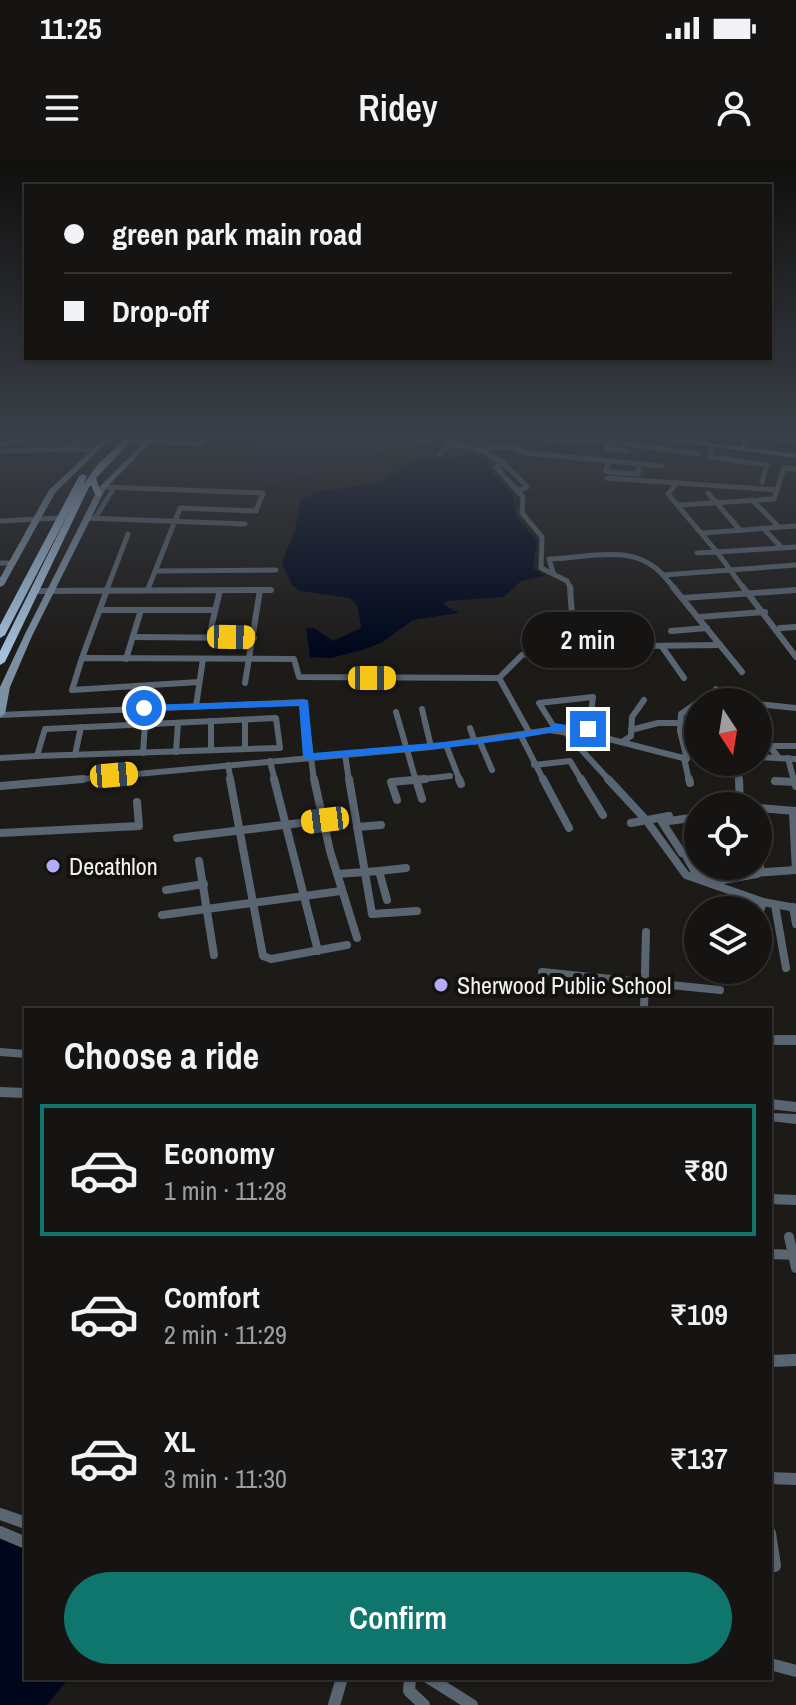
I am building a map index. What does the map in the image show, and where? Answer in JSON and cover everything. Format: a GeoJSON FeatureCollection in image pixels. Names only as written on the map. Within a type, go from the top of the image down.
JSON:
{"type":"FeatureCollection","features":[{"type":"Feature","properties":{"kind":"highway"},"geometry":{"type":"LineString","coordinates":[[0,635],[63,509]]}},
{"type":"Feature","properties":{"kind":"highway"},"geometry":{"type":"LineString","coordinates":[[0,662],[75,509]]}},
{"type":"Feature","properties":{"kind":"highway"},"geometry":{"type":"LineString","coordinates":[[64,531],[88,521]]}},
{"type":"Feature","properties":{"kind":"highway"},"geometry":{"type":"LineString","coordinates":[[15,605],[28,605]]}},
{"type":"Feature","properties":{"kind":"main road"},"geometry":{"type":"LineString","coordinates":[[0,585],[41,509]]}},
{"type":"Feature","properties":{"kind":"main road"},"geometry":{"type":"LineString","coordinates":[[0,715],[5,687],[50,590],[93,509]]}},
{"type":"Feature","properties":{"kind":"street"},"geometry":{"type":"LineString","coordinates":[[88,521],[97,509]]}},
{"type":"Feature","properties":{"kind":"street"},"geometry":{"type":"LineString","coordinates":[[148,590],[180,509]]}},
{"type":"Feature","properties":{"kind":"street"},"geometry":{"type":"LineString","coordinates":[[208,509],[257,509]]}},
{"type":"Feature","properties":{"kind":"street"},"geometry":{"type":"LineString","coordinates":[[523,509],[522,513],[544,541],[547,550],[541,568],[567,581],[574,598],[568,631],[558,647]]}},
{"type":"Feature","properties":{"kind":"street"},"geometry":{"type":"LineString","coordinates":[[683,509],[728,570],[780,628],[796,657]]}},
{"type":"Feature","properties":{"kind":"street"},"geometry":{"type":"LineString","coordinates":[[721,509],[740,530]]}},
{"type":"Feature","properties":{"kind":"street"},"geometry":{"type":"LineString","coordinates":[[761,509],[779,527]]}},
{"type":"Feature","properties":{"kind":"street"},"geometry":{"type":"LineString","coordinates":[[0,521],[58,518]]}},
{"type":"Feature","properties":{"kind":"street"},"geometry":{"type":"LineString","coordinates":[[88,521],[245,524]]}},
{"type":"Feature","properties":{"kind":"street"},"geometry":{"type":"LineString","coordinates":[[703,533],[796,526]]}},
{"type":"Feature","properties":{"kind":"street"},"geometry":{"type":"LineString","coordinates":[[763,528],[781,547]]}},
{"type":"Feature","properties":{"kind":"street"},"geometry":{"type":"LineString","coordinates":[[128,534],[82,658],[74,691],[198,685]]}},
{"type":"Feature","properties":{"kind":"street"},"geometry":{"type":"LineString","coordinates":[[697,553],[796,547]]}},
{"type":"Feature","properties":{"kind":"street"},"geometry":{"type":"LineString","coordinates":[[553,572],[549,559],[580,560],[626,554],[644,558],[683,598],[742,672]]}},
{"type":"Feature","properties":{"kind":"street"},"geometry":{"type":"LineString","coordinates":[[0,563],[11,563]]}},
{"type":"Feature","properties":{"kind":"street"},"geometry":{"type":"LineString","coordinates":[[663,575],[796,565]]}},
{"type":"Feature","properties":{"kind":"street"},"geometry":{"type":"LineString","coordinates":[[155,571],[276,570]]}},
{"type":"Feature","properties":{"kind":"street"},"geometry":{"type":"LineString","coordinates":[[209,637],[220,590]]}},
{"type":"Feature","properties":{"kind":"street"},"geometry":{"type":"LineString","coordinates":[[245,683],[260,590]]}},
{"type":"Feature","properties":{"kind":"street"},"geometry":{"type":"LineString","coordinates":[[35,591],[271,590]]}},
{"type":"Feature","properties":{"kind":"street"},"geometry":{"type":"LineString","coordinates":[[683,598],[795,591]]}},
{"type":"Feature","properties":{"kind":"street"},"geometry":{"type":"LineString","coordinates":[[100,610],[215,610]]}},
{"type":"Feature","properties":{"kind":"street"},"geometry":{"type":"LineString","coordinates":[[126,659],[141,610]]}},
{"type":"Feature","properties":{"kind":"street"},"geometry":{"type":"LineString","coordinates":[[699,617],[765,612]]}},
{"type":"Feature","properties":{"kind":"street"},"geometry":{"type":"LineString","coordinates":[[780,628],[796,627]]}},
{"type":"Feature","properties":{"kind":"street"},"geometry":{"type":"LineString","coordinates":[[671,631],[707,628]]}},
{"type":"Feature","properties":{"kind":"street"},"geometry":{"type":"LineString","coordinates":[[133,637],[254,638]]}},
{"type":"Feature","properties":{"kind":"street"},"geometry":{"type":"LineString","coordinates":[[82,658],[296,660],[296,676],[303,678],[499,678],[522,655],[558,647],[720,645]]}},
{"type":"Feature","properties":{"kind":"street"},"geometry":{"type":"LineString","coordinates":[[663,648],[684,678]]}},
{"type":"Feature","properties":{"kind":"street"},"geometry":{"type":"LineString","coordinates":[[196,706],[203,659]]}},
{"type":"Feature","properties":{"kind":"street"},"geometry":{"type":"LineString","coordinates":[[499,678],[525,734],[534,765],[569,828]]}},
{"type":"Feature","properties":{"kind":"street"},"geometry":{"type":"LineString","coordinates":[[0,786],[406,750],[558,729],[589,728],[594,698],[539,703],[558,729],[646,820],[670,854],[684,866]]}},
{"type":"Feature","properties":{"kind":"street"},"geometry":{"type":"LineString","coordinates":[[622,742],[631,736],[632,717],[644,700]]}},
{"type":"Feature","properties":{"kind":"street"},"geometry":{"type":"LineString","coordinates":[[0,715],[304,702],[308,757],[341,891],[357,938]]}},
{"type":"Feature","properties":{"kind":"street"},"geometry":{"type":"LineString","coordinates":[[772,704],[796,708]]}},
{"type":"Feature","properties":{"kind":"street"},"geometry":{"type":"LineString","coordinates":[[422,709],[431,747]]}},
{"type":"Feature","properties":{"kind":"street"},"geometry":{"type":"LineString","coordinates":[[396,712],[422,799]]}},
{"type":"Feature","properties":{"kind":"street"},"geometry":{"type":"LineString","coordinates":[[684,712],[680,723],[684,738]]}},
{"type":"Feature","properties":{"kind":"street"},"geometry":{"type":"LineString","coordinates":[[0,758],[37,757],[75,755],[176,752],[211,750],[280,748],[276,718],[45,729],[37,757]]}},
{"type":"Feature","properties":{"kind":"street"},"geometry":{"type":"LineString","coordinates":[[245,720],[245,749]]}},
{"type":"Feature","properties":{"kind":"street"},"geometry":{"type":"LineString","coordinates":[[211,721],[211,750]]}},
{"type":"Feature","properties":{"kind":"street"},"geometry":{"type":"LineString","coordinates":[[176,752],[178,723]]}},
{"type":"Feature","properties":{"kind":"street"},"geometry":{"type":"LineString","coordinates":[[631,730],[658,723],[684,723]]}},
{"type":"Feature","properties":{"kind":"street"},"geometry":{"type":"LineString","coordinates":[[143,753],[145,724]]}},
{"type":"Feature","properties":{"kind":"street"},"geometry":{"type":"LineString","coordinates":[[75,755],[81,727]]}},
{"type":"Feature","properties":{"kind":"street"},"geometry":{"type":"LineString","coordinates":[[470,728],[492,770]]}},
{"type":"Feature","properties":{"kind":"street"},"geometry":{"type":"LineString","coordinates":[[558,729],[684,758]]}},
{"type":"Feature","properties":{"kind":"street"},"geometry":{"type":"LineString","coordinates":[[446,745],[461,784]]}},
{"type":"Feature","properties":{"kind":"street"},"geometry":{"type":"LineString","coordinates":[[772,746],[796,746]]}},
{"type":"Feature","properties":{"kind":"street"},"geometry":{"type":"LineString","coordinates":[[772,749],[779,758]]}},
{"type":"Feature","properties":{"kind":"street"},"geometry":{"type":"LineString","coordinates":[[345,754],[362,872],[372,914],[417,911]]}},
{"type":"Feature","properties":{"kind":"street"},"geometry":{"type":"LineString","coordinates":[[772,758],[792,758],[796,784],[775,781]]}},
{"type":"Feature","properties":{"kind":"street"},"geometry":{"type":"LineString","coordinates":[[270,761],[318,951]]}},
{"type":"Feature","properties":{"kind":"street"},"geometry":{"type":"LineString","coordinates":[[534,765],[570,761],[603,815]]}},
{"type":"Feature","properties":{"kind":"street"},"geometry":{"type":"LineString","coordinates":[[228,765],[263,956],[271,959],[347,945]]}},
{"type":"Feature","properties":{"kind":"street"},"geometry":{"type":"LineString","coordinates":[[397,800],[391,782],[450,776]]}},
{"type":"Feature","properties":{"kind":"street"},"geometry":{"type":"LineString","coordinates":[[688,776],[690,783]]}},
{"type":"Feature","properties":{"kind":"street"},"geometry":{"type":"LineString","coordinates":[[0,833],[139,826],[137,802]]}},
{"type":"Feature","properties":{"kind":"street"},"geometry":{"type":"LineString","coordinates":[[772,810],[794,812],[796,870],[772,872]]}},
{"type":"Feature","properties":{"kind":"street"},"geometry":{"type":"LineString","coordinates":[[631,823],[684,817]]}},
{"type":"Feature","properties":{"kind":"street"},"geometry":{"type":"LineString","coordinates":[[177,838],[325,820]]}},
{"type":"Feature","properties":{"kind":"street"},"geometry":{"type":"LineString","coordinates":[[662,820],[682,853],[670,854]]}},
{"type":"Feature","properties":{"kind":"street"},"geometry":{"type":"LineString","coordinates":[[357,827],[381,825]]}},
{"type":"Feature","properties":{"kind":"street"},"geometry":{"type":"LineString","coordinates":[[199,861],[214,955]]}},
{"type":"Feature","properties":{"kind":"street"},"geometry":{"type":"LineString","coordinates":[[337,874],[406,868]]}},
{"type":"Feature","properties":{"kind":"street"},"geometry":{"type":"LineString","coordinates":[[379,871],[387,900]]}},
{"type":"Feature","properties":{"kind":"street"},"geometry":{"type":"LineString","coordinates":[[702,880],[746,896]]}},
{"type":"Feature","properties":{"kind":"street"},"geometry":{"type":"LineString","coordinates":[[166,890],[204,884]]}},
{"type":"Feature","properties":{"kind":"street"},"geometry":{"type":"LineString","coordinates":[[162,915],[341,891]]}},
{"type":"Feature","properties":{"kind":"street"},"geometry":{"type":"LineString","coordinates":[[772,904],[794,907],[796,924]]}},
{"type":"Feature","properties":{"kind":"street"},"geometry":{"type":"LineString","coordinates":[[775,905],[786,968]]}},
{"type":"Feature","properties":{"kind":"street"},"geometry":{"type":"LineString","coordinates":[[644,1008],[646,932]]}},
{"type":"Feature","properties":{"kind":"street"},"geometry":{"type":"LineString","coordinates":[[542,972],[720,990]]}},
{"type":"Feature","properties":{"kind":"street"},"geometry":{"type":"LineString","coordinates":[[772,1040],[796,1040]]}},
{"type":"Feature","properties":{"kind":"street"},"geometry":{"type":"LineString","coordinates":[[0,1052],[24,1054]]}},
{"type":"Feature","properties":{"kind":"street"},"geometry":{"type":"LineString","coordinates":[[0,1092],[24,1093]]}},
{"type":"Feature","properties":{"kind":"street"},"geometry":{"type":"LineString","coordinates":[[772,1104],[796,1107]]}},
{"type":"Feature","properties":{"kind":"street"},"geometry":{"type":"LineString","coordinates":[[772,1117],[796,1119]]}},
{"type":"Feature","properties":{"kind":"street"},"geometry":{"type":"LineString","coordinates":[[772,1199],[796,1200]]}},
{"type":"Feature","properties":{"kind":"street"},"geometry":{"type":"LineString","coordinates":[[789,1237],[796,1268]]}},
{"type":"Feature","properties":{"kind":"street"},"geometry":{"type":"LineString","coordinates":[[772,1254],[795,1255]]}},
{"type":"Feature","properties":{"kind":"street"},"geometry":{"type":"LineString","coordinates":[[772,1361],[796,1360]]}},
{"type":"Feature","properties":{"kind":"street"},"geometry":{"type":"LineString","coordinates":[[772,1478],[796,1479]]}},
{"type":"Feature","properties":{"kind":"street"},"geometry":{"type":"LineString","coordinates":[[0,1514],[24,1522]]}},
{"type":"Feature","properties":{"kind":"street"},"geometry":{"type":"LineString","coordinates":[[0,1532],[24,1542]]}},
{"type":"Feature","properties":{"kind":"street"},"geometry":{"type":"LineString","coordinates":[[772,1546],[775,1566]]}},
{"type":"Feature","properties":{"kind":"street"},"geometry":{"type":"LineString","coordinates":[[772,1665],[796,1671]]}},
{"type":"Feature","properties":{"kind":"street"},"geometry":{"type":"LineString","coordinates":[[334,1705],[341,1680]]}},
{"type":"Feature","properties":{"kind":"street"},"geometry":{"type":"LineString","coordinates":[[410,1680],[409,1691],[424,1705]]}},
{"type":"Feature","properties":{"kind":"street"},"geometry":{"type":"LineString","coordinates":[[432,1680],[472,1705]]}},
{"type":"Feature","properties":{"kind":"water"},"geometry":{"type":"Polygon","coordinates":[[[299,509],[515,509],[516,516],[537,541],[533,568],[545,576],[521,581],[504,597],[446,601],[444,605],[459,613],[413,620],[381,643],[362,650],[331,658],[310,657],[306,628],[314,628],[333,641],[361,628],[358,607],[350,598],[300,591],[292,585],[282,563],[295,530],[299,509]]]}},
{"type":"Feature","properties":{"kind":"water"},"geometry":{"type":"Polygon","coordinates":[[[0,1539],[24,1547],[24,1680],[67,1680],[47,1705],[0,1705],[0,1539]]]}},
{"type":"Feature","properties":{"kind":"place","name":"Decathlon"},"geometry":{"type":"Point","coordinates":[53,866]}},
{"type":"Feature","properties":{"kind":"place","name":"Sherwood Public School"},"geometry":{"type":"Point","coordinates":[441,985]}},
{"type":"Feature","properties":{"kind":"route"},"geometry":{"type":"LineString","coordinates":[[144,708],[304,702],[308,757],[480,742],[556,730],[554,726],[588,729]]}}]}
